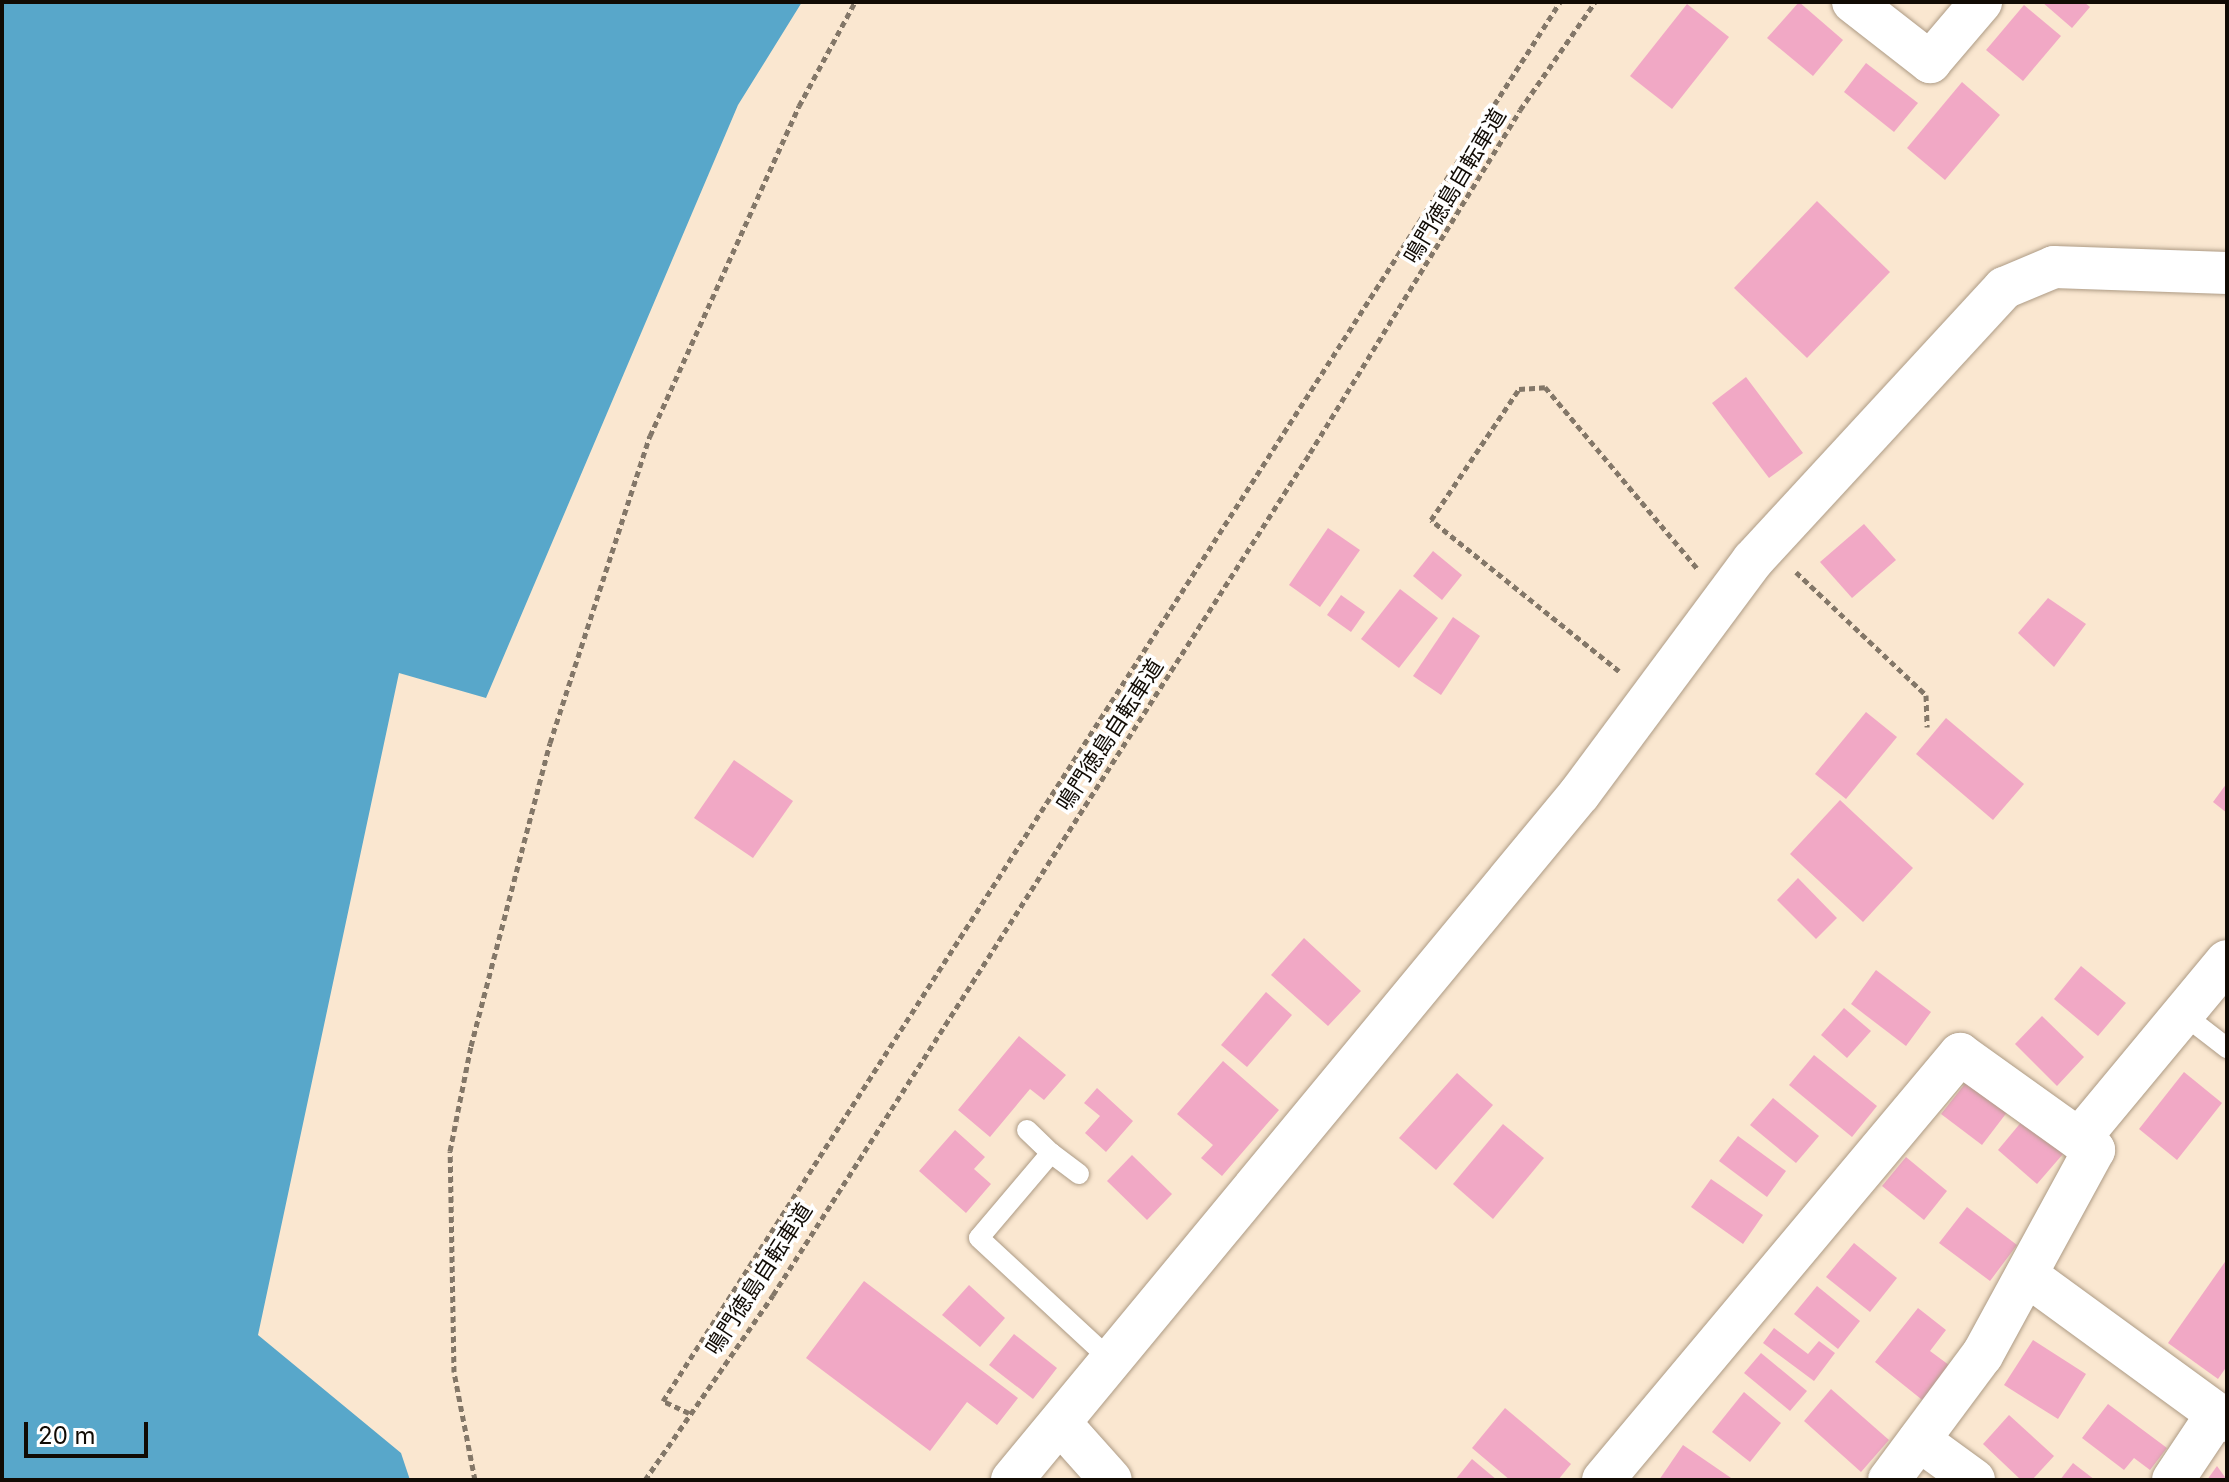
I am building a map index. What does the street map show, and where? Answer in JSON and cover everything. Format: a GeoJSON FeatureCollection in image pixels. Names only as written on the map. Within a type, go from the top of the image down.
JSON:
{"type":"FeatureCollection","features":[{"type":"Feature","properties":{"kind":"street"},"geometry":{"type":"LineString","coordinates":[[1853,2],[1930,62],[1981,2]]}},
{"type":"Feature","properties":{"kind":"street"},"geometry":{"type":"LineString","coordinates":[[1012,1480],[1580,793],[1767,545],[2004,288],[2054,267],[2227,273]]}},
{"type":"Feature","properties":{"kind":"street"},"geometry":{"type":"LineString","coordinates":[[2079,1139],[2227,961]]}},
{"type":"Feature","properties":{"kind":"street"},"geometry":{"type":"LineString","coordinates":[[1603,1480],[1960,1054],[2094,1150],[2028,1276],[1982,1355],[1889,1480]]}},
{"type":"Feature","properties":{"kind":"street"},"geometry":{"type":"LineString","coordinates":[[2028,1276],[2222,1418],[2173,1480]]}},
{"type":"Feature","properties":{"kind":"street"},"geometry":{"type":"LineString","coordinates":[[1060,1423],[1111,1480]]}},
{"type":"Feature","properties":{"kind":"street"},"geometry":{"type":"LineString","coordinates":[[1919,1440],[1974,1480]]}},
{"type":"Feature","properties":{"kind":"lane"},"geometry":{"type":"LineString","coordinates":[[2183,1014],[2227,1048]]}},
{"type":"Feature","properties":{"kind":"lane"},"geometry":{"type":"LineString","coordinates":[[1027,1130],[1079,1174]]}},
{"type":"Feature","properties":{"kind":"lane"},"geometry":{"type":"LineString","coordinates":[[1051,1153],[979,1238],[1112,1361]]}},
{"type":"Feature","properties":{"kind":"path"},"geometry":{"type":"LineString","coordinates":[[475,1480],[454,1372],[450,1151],[471,1046],[550,743],[650,436],[799,106],[855,2]]}},
{"type":"Feature","properties":{"kind":"path"},"geometry":{"type":"LineString","coordinates":[[689,1413],[663,1401],[1560,2]]}},
{"type":"Feature","properties":{"kind":"path","name":"鳴門徳島自転車道"},"geometry":{"type":"LineString","coordinates":[[645,1480],[773,1295],[1310,453],[1520,110],[1595,2]]}},
{"type":"Feature","properties":{"kind":"path"},"geometry":{"type":"LineString","coordinates":[[1651,696],[1431,520],[1519,389],[1545,387],[1724,600]]}},
{"type":"Feature","properties":{"kind":"path"},"geometry":{"type":"LineString","coordinates":[[1767,545],[1926,695],[1927,727]]}},
{"type":"Feature","properties":{"kind":"water"},"geometry":{"type":"Polygon","coordinates":[[[2,2],[802,2],[738,105],[486,698],[399,673],[258,1335],[401,1453],[410,1480],[2,1480],[2,2]]]}},
{"type":"Feature","properties":{"kind":"building"},"geometry":{"type":"Polygon","coordinates":[[[1799,2],[1843,40],[1813,76],[1767,38],[1799,2]]]}},
{"type":"Feature","properties":{"kind":"building"},"geometry":{"type":"Polygon","coordinates":[[[2042,2],[2084,2],[2090,7],[2072,28],[2042,2]]]}},
{"type":"Feature","properties":{"kind":"building"},"geometry":{"type":"Polygon","coordinates":[[[1687,4],[1729,37],[1672,109],[1630,76],[1687,4]]]}},
{"type":"Feature","properties":{"kind":"building"},"geometry":{"type":"Polygon","coordinates":[[[2024,5],[2061,36],[2023,81],[1986,50],[2024,5]]]}},
{"type":"Feature","properties":{"kind":"building"},"geometry":{"type":"Polygon","coordinates":[[[1866,63],[1918,103],[1894,132],[1844,92],[1866,63]]]}},
{"type":"Feature","properties":{"kind":"building"},"geometry":{"type":"Polygon","coordinates":[[[1962,82],[2000,115],[1945,180],[1907,148],[1962,82]]]}},
{"type":"Feature","properties":{"kind":"building"},"geometry":{"type":"Polygon","coordinates":[[[1817,201],[1890,272],[1807,358],[1734,288],[1817,201]]]}},
{"type":"Feature","properties":{"kind":"building"},"geometry":{"type":"Polygon","coordinates":[[[1746,377],[1803,453],[1769,478],[1712,403],[1746,377]]]}},
{"type":"Feature","properties":{"kind":"building"},"geometry":{"type":"Polygon","coordinates":[[[1864,524],[1896,560],[1852,598],[1820,562],[1864,524]]]}},
{"type":"Feature","properties":{"kind":"building"},"geometry":{"type":"Polygon","coordinates":[[[1328,528],[1360,550],[1320,607],[1289,585],[1328,528]]]}},
{"type":"Feature","properties":{"kind":"building"},"geometry":{"type":"Polygon","coordinates":[[[1433,551],[1462,575],[1442,600],[1413,576],[1433,551]]]}},
{"type":"Feature","properties":{"kind":"building"},"geometry":{"type":"Polygon","coordinates":[[[1400,589],[1438,618],[1399,668],[1361,639],[1400,589]]]}},
{"type":"Feature","properties":{"kind":"building"},"geometry":{"type":"Polygon","coordinates":[[[1341,595],[1365,612],[1351,632],[1327,615],[1341,595]]]}},
{"type":"Feature","properties":{"kind":"building"},"geometry":{"type":"Polygon","coordinates":[[[2048,598],[2086,624],[2054,667],[2018,633],[2048,598]]]}},
{"type":"Feature","properties":{"kind":"building"},"geometry":{"type":"Polygon","coordinates":[[[1453,617],[1480,636],[1441,695],[1413,676],[1453,617]]]}},
{"type":"Feature","properties":{"kind":"building"},"geometry":{"type":"Polygon","coordinates":[[[1866,712],[1897,737],[1846,799],[1815,774],[1866,712]]]}},
{"type":"Feature","properties":{"kind":"building"},"geometry":{"type":"Polygon","coordinates":[[[1946,718],[2024,784],[1993,820],[1916,754],[1946,718]]]}},
{"type":"Feature","properties":{"kind":"building"},"geometry":{"type":"Polygon","coordinates":[[[734,760],[793,801],[753,858],[694,818],[734,760]]]}},
{"type":"Feature","properties":{"kind":"building"},"geometry":{"type":"Polygon","coordinates":[[[2227,783],[2227,813],[2213,802],[2227,783]]]}},
{"type":"Feature","properties":{"kind":"building"},"geometry":{"type":"Polygon","coordinates":[[[1840,800],[1913,868],[1863,922],[1790,854],[1840,800]]]}},
{"type":"Feature","properties":{"kind":"building"},"geometry":{"type":"Polygon","coordinates":[[[1798,878],[1837,918],[1816,939],[1777,900],[1798,878]]]}},
{"type":"Feature","properties":{"kind":"building"},"geometry":{"type":"Polygon","coordinates":[[[1304,938],[1361,991],[1328,1026],[1271,975],[1304,938]]]}},
{"type":"Feature","properties":{"kind":"building"},"geometry":{"type":"Polygon","coordinates":[[[2081,966],[2126,1003],[2098,1036],[2054,999],[2081,966]]]}},
{"type":"Feature","properties":{"kind":"building"},"geometry":{"type":"Polygon","coordinates":[[[1876,970],[1931,1012],[1906,1046],[1851,1004],[1876,970]]]}},
{"type":"Feature","properties":{"kind":"building"},"geometry":{"type":"Polygon","coordinates":[[[1266,992],[1292,1015],[1247,1067],[1221,1045],[1266,992]]]}},
{"type":"Feature","properties":{"kind":"building"},"geometry":{"type":"Polygon","coordinates":[[[1844,1008],[1871,1031],[1847,1058],[1821,1035],[1844,1008]]]}},
{"type":"Feature","properties":{"kind":"building"},"geometry":{"type":"Polygon","coordinates":[[[2042,1016],[2084,1057],[2057,1086],[2015,1044],[2042,1016]]]}},
{"type":"Feature","properties":{"kind":"building"},"geometry":{"type":"Polygon","coordinates":[[[1019,1036],[1066,1075],[1044,1100],[1030,1089],[990,1137],[958,1110],[1019,1036]]]}},
{"type":"Feature","properties":{"kind":"building"},"geometry":{"type":"Polygon","coordinates":[[[1814,1055],[1877,1106],[1852,1137],[1789,1085],[1814,1055]]]}},
{"type":"Feature","properties":{"kind":"building"},"geometry":{"type":"Polygon","coordinates":[[[1223,1061],[1279,1110],[1222,1176],[1201,1158],[1213,1145],[1177,1114],[1223,1061]]]}},
{"type":"Feature","properties":{"kind":"building"},"geometry":{"type":"Polygon","coordinates":[[[2184,1072],[2222,1103],[2177,1160],[2139,1129],[2184,1072]]]}},
{"type":"Feature","properties":{"kind":"building"},"geometry":{"type":"Polygon","coordinates":[[[1457,1073],[1493,1105],[1436,1170],[1399,1138],[1457,1073]]]}},
{"type":"Feature","properties":{"kind":"building"},"geometry":{"type":"Polygon","coordinates":[[[1968,1080],[2008,1111],[1982,1145],[1941,1114],[1968,1080]]]}},
{"type":"Feature","properties":{"kind":"building"},"geometry":{"type":"Polygon","coordinates":[[[1097,1088],[1133,1121],[1106,1152],[1085,1133],[1100,1116],[1084,1103],[1097,1088]]]}},
{"type":"Feature","properties":{"kind":"building"},"geometry":{"type":"Polygon","coordinates":[[[1773,1098],[1819,1136],[1796,1163],[1750,1125],[1773,1098]]]}},
{"type":"Feature","properties":{"kind":"building"},"geometry":{"type":"Polygon","coordinates":[[[2023,1120],[2063,1154],[2037,1184],[1998,1150],[2023,1120]]]}},
{"type":"Feature","properties":{"kind":"building"},"geometry":{"type":"Polygon","coordinates":[[[1503,1124],[1544,1158],[1493,1219],[1453,1184],[1503,1124]]]}},
{"type":"Feature","properties":{"kind":"building"},"geometry":{"type":"Polygon","coordinates":[[[955,1130],[985,1157],[974,1169],[991,1184],[966,1213],[919,1171],[955,1130]]]}},
{"type":"Feature","properties":{"kind":"building"},"geometry":{"type":"Polygon","coordinates":[[[1738,1136],[1786,1171],[1767,1197],[1719,1161],[1738,1136]]]}},
{"type":"Feature","properties":{"kind":"building"},"geometry":{"type":"Polygon","coordinates":[[[1132,1155],[1172,1194],[1147,1220],[1107,1181],[1132,1155]]]}},
{"type":"Feature","properties":{"kind":"building"},"geometry":{"type":"Polygon","coordinates":[[[1906,1157],[1947,1191],[1924,1220],[1882,1186],[1906,1157]]]}},
{"type":"Feature","properties":{"kind":"building"},"geometry":{"type":"Polygon","coordinates":[[[1711,1179],[1763,1215],[1743,1244],[1691,1207],[1711,1179]]]}},
{"type":"Feature","properties":{"kind":"building"},"geometry":{"type":"Polygon","coordinates":[[[1967,1207],[2017,1245],[1990,1281],[1939,1243],[1967,1207]]]}},
{"type":"Feature","properties":{"kind":"building"},"geometry":{"type":"Polygon","coordinates":[[[1854,1243],[1897,1278],[1870,1312],[1826,1277],[1854,1243]]]}},
{"type":"Feature","properties":{"kind":"building"},"geometry":{"type":"Polygon","coordinates":[[[2227,1259],[2227,1366],[2218,1379],[2168,1343],[2227,1259]]]}},
{"type":"Feature","properties":{"kind":"building"},"geometry":{"type":"Polygon","coordinates":[[[864,1281],[1018,1398],[997,1425],[967,1402],[930,1451],[806,1358],[864,1281]]]}},
{"type":"Feature","properties":{"kind":"building"},"geometry":{"type":"Polygon","coordinates":[[[969,1285],[1005,1318],[980,1347],[942,1315],[969,1285]]]}},
{"type":"Feature","properties":{"kind":"building"},"geometry":{"type":"Polygon","coordinates":[[[1817,1286],[1860,1321],[1838,1349],[1794,1314],[1817,1286]]]}},
{"type":"Feature","properties":{"kind":"building"},"geometry":{"type":"Polygon","coordinates":[[[1918,1308],[1946,1330],[1930,1351],[1953,1368],[1926,1403],[1875,1362],[1918,1308]]]}},
{"type":"Feature","properties":{"kind":"building"},"geometry":{"type":"Polygon","coordinates":[[[1774,1328],[1808,1354],[1819,1341],[1835,1353],[1814,1381],[1763,1343],[1774,1328]]]}},
{"type":"Feature","properties":{"kind":"building"},"geometry":{"type":"Polygon","coordinates":[[[1014,1334],[1057,1368],[1033,1399],[989,1365],[1014,1334]]]}},
{"type":"Feature","properties":{"kind":"building"},"geometry":{"type":"Polygon","coordinates":[[[2033,1340],[2086,1374],[2058,1419],[2004,1385],[2033,1340]]]}},
{"type":"Feature","properties":{"kind":"building"},"geometry":{"type":"Polygon","coordinates":[[[1761,1353],[1807,1391],[1790,1411],[1744,1373],[1761,1353]]]}},
{"type":"Feature","properties":{"kind":"building"},"geometry":{"type":"Polygon","coordinates":[[[1831,1389],[1889,1440],[1861,1472],[1804,1421],[1831,1389]]]}},
{"type":"Feature","properties":{"kind":"building"},"geometry":{"type":"Polygon","coordinates":[[[1744,1392],[1781,1423],[1750,1462],[1712,1432],[1744,1392]]]}},
{"type":"Feature","properties":{"kind":"building"},"geometry":{"type":"Polygon","coordinates":[[[2108,1404],[2167,1448],[2150,1470],[2134,1458],[2124,1470],[2082,1438],[2108,1404]]]}},
{"type":"Feature","properties":{"kind":"building"},"geometry":{"type":"Polygon","coordinates":[[[1505,1408],[1571,1464],[1558,1480],[1510,1480],[1472,1448],[1505,1408]]]}},
{"type":"Feature","properties":{"kind":"building"},"geometry":{"type":"Polygon","coordinates":[[[2009,1415],[2054,1456],[2032,1480],[2021,1480],[1983,1444],[2009,1415]]]}},
{"type":"Feature","properties":{"kind":"building"},"geometry":{"type":"Polygon","coordinates":[[[1683,1445],[1734,1480],[1659,1480],[1683,1445]]]}},
{"type":"Feature","properties":{"kind":"building"},"geometry":{"type":"Polygon","coordinates":[[[1472,1459],[1497,1480],[1455,1480],[1472,1459]]]}},
{"type":"Feature","properties":{"kind":"building"},"geometry":{"type":"Polygon","coordinates":[[[2073,1463],[2095,1480],[2060,1480],[2073,1463]]]}},
{"type":"Feature","properties":{"kind":"building"},"geometry":{"type":"Polygon","coordinates":[[[2217,1466],[2227,1480],[2207,1480],[2217,1466]]]}}]}
